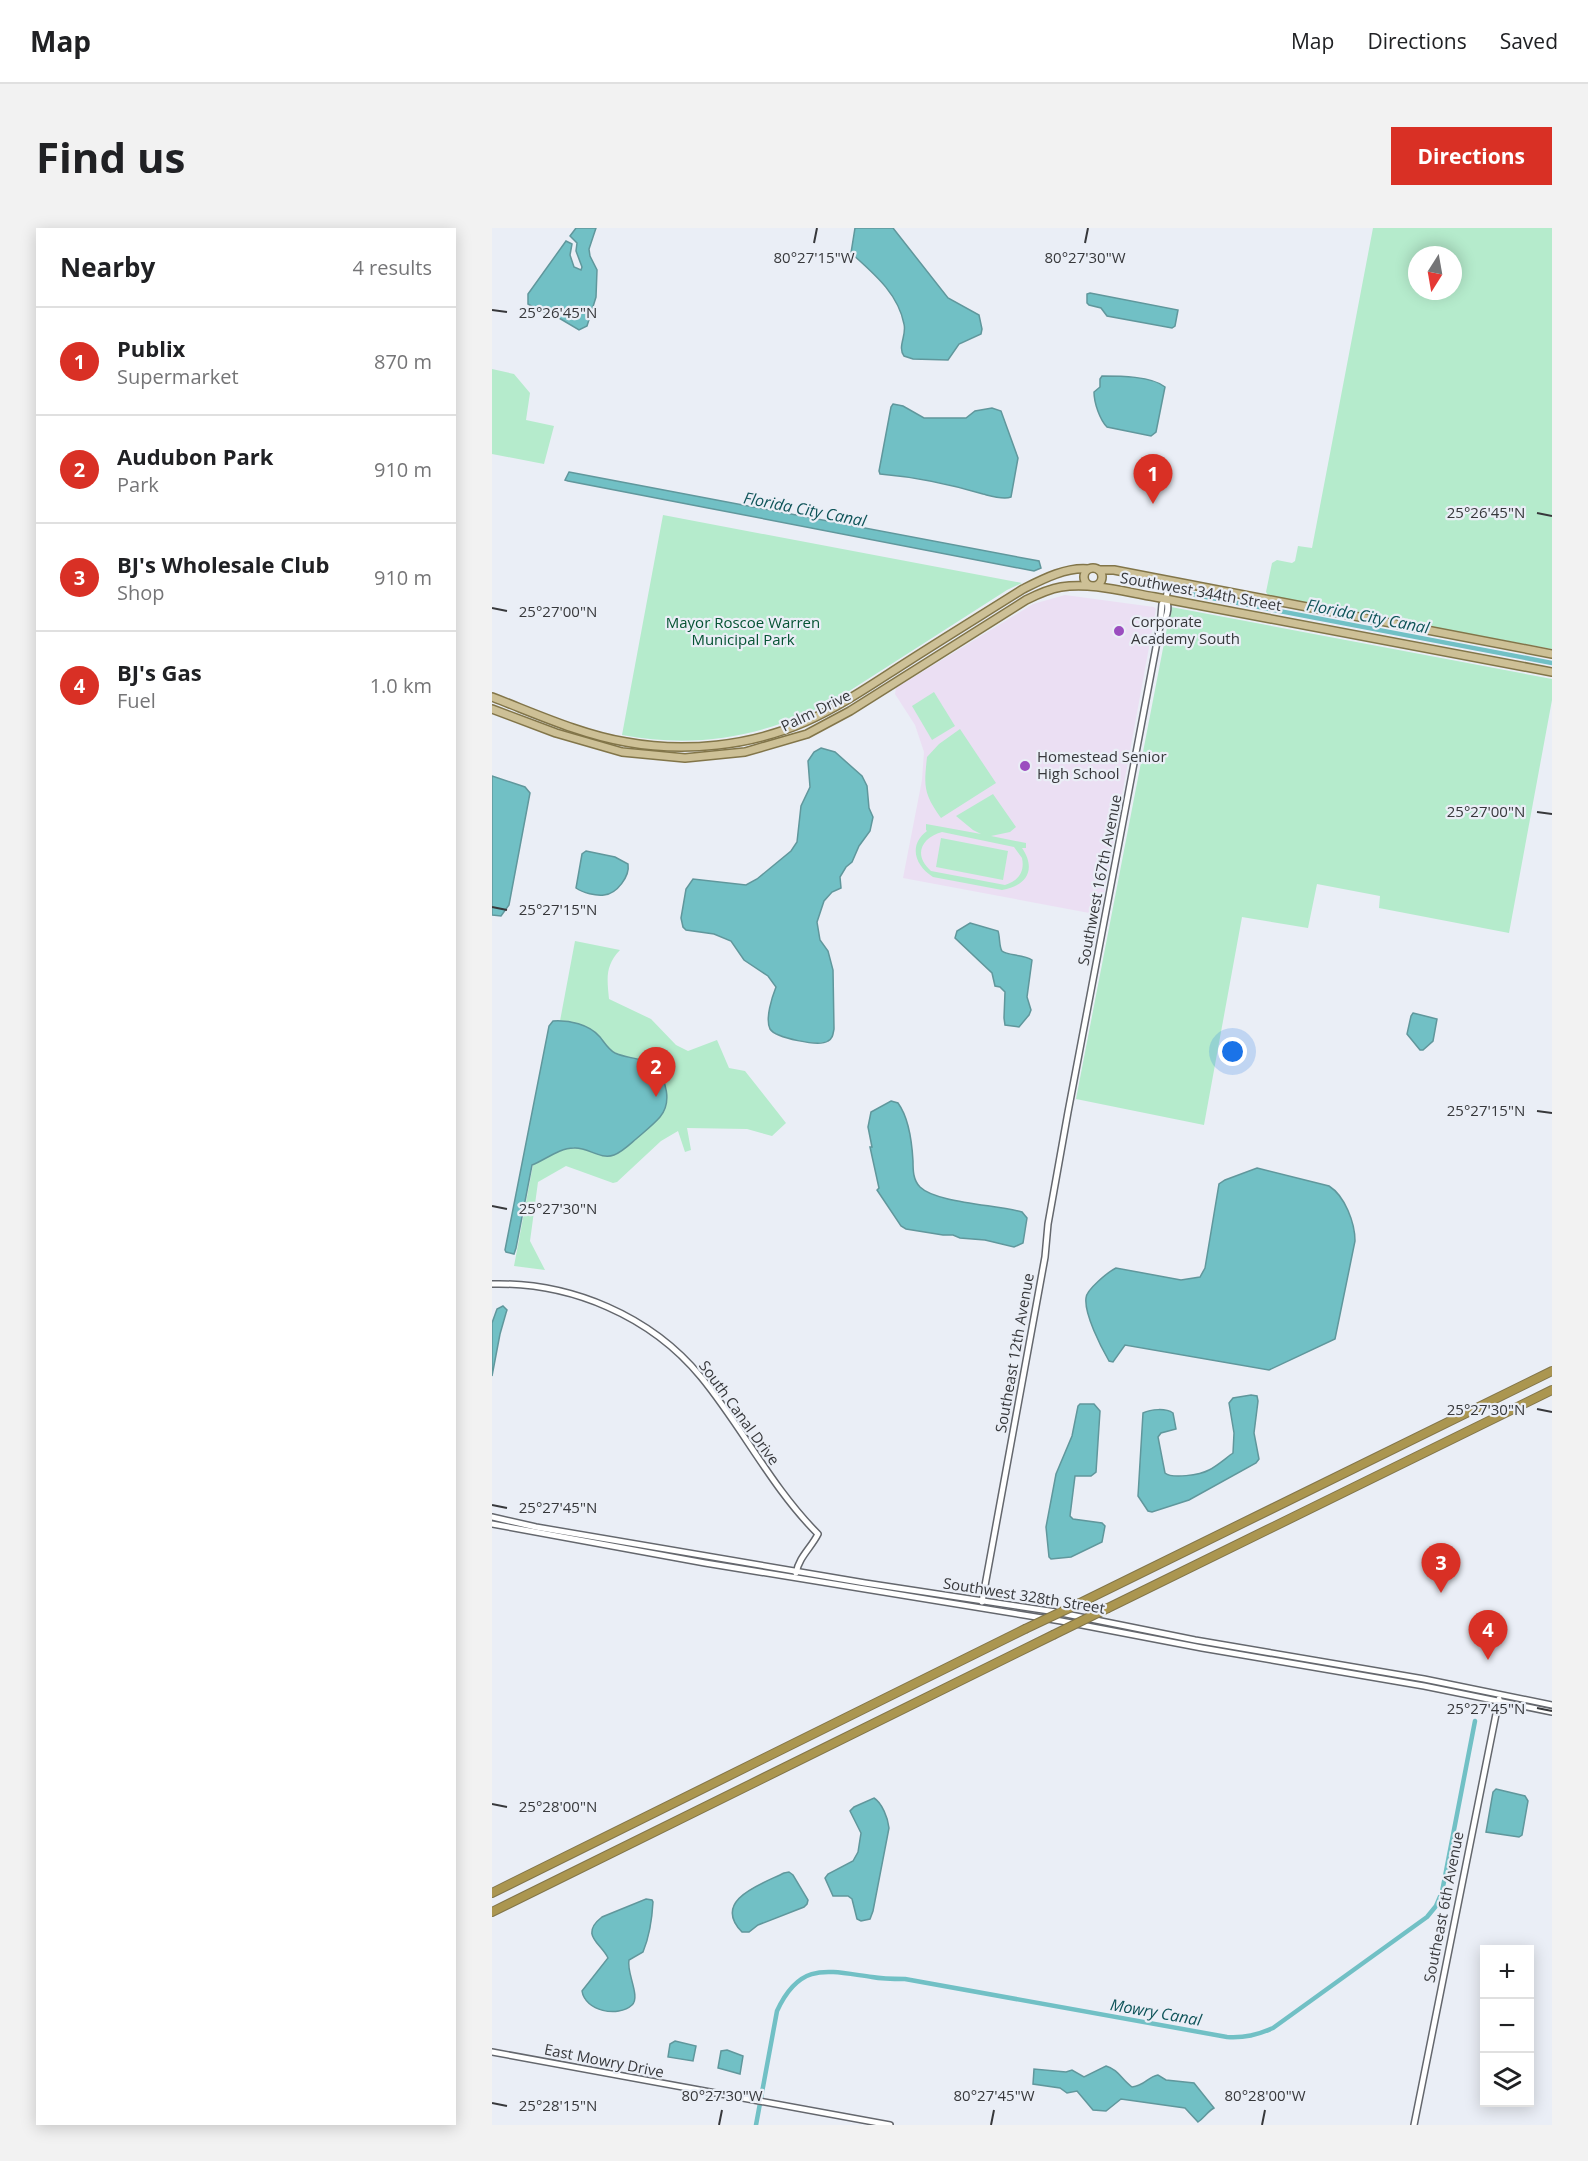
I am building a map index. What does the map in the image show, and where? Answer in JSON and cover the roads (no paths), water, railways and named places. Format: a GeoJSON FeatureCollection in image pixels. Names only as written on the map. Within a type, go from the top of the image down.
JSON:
{"type":"FeatureCollection","features":[{"type":"Feature","properties":{"kind":"highway"},"geometry":{"type":"LineString","coordinates":[[492,1893],[1552,1371]]}},
{"type":"Feature","properties":{"kind":"highway"},"geometry":{"type":"LineString","coordinates":[[492,1912],[1552,1390]]}},
{"type":"Feature","properties":{"kind":"main road"},"geometry":{"type":"LineString","coordinates":[[1088,569],[1099,570],[1102,573],[1102,580],[1093,587],[1089,585],[1084,579],[1088,569]]}},
{"type":"Feature","properties":{"kind":"main road","name":"Palm Drive"},"geometry":{"type":"LineString","coordinates":[[492,697],[586,731],[624,742],[678,747],[721,745],[775,733],[806,722],[843,702],[1023,589],[1044,579],[1088,569]]}},
{"type":"Feature","properties":{"kind":"main road","name":"Southwest 344th Street"},"geometry":{"type":"LineString","coordinates":[[1099,570],[1114,570],[1169,580],[1552,654]]}},
{"type":"Feature","properties":{"kind":"main road"},"geometry":{"type":"LineString","coordinates":[[1044,579],[1048,590]]}},
{"type":"Feature","properties":{"kind":"main road","name":"Palm Drive"},"geometry":{"type":"LineString","coordinates":[[492,709],[556,733],[622,752],[685,758],[745,752],[807,734],[850,711],[1026,600],[1048,590],[1068,586],[1093,587]]}},
{"type":"Feature","properties":{"kind":"main road","name":"Southwest 344th Street"},"geometry":{"type":"LineString","coordinates":[[1093,587],[1552,672]]}},
{"type":"Feature","properties":{"kind":"street","name":"Southwest 167th Avenue"},"geometry":{"type":"LineString","coordinates":[[1070,1103],[1160,626],[1162,604],[1166,599],[1169,580]]}},
{"type":"Feature","properties":{"kind":"street","name":"Southeast 12th Avenue"},"geometry":{"type":"LineString","coordinates":[[981,1608],[1045,1257],[1050,1214],[1070,1103]]}},
{"type":"Feature","properties":{"kind":"street","name":"South Canal Drive"},"geometry":{"type":"LineString","coordinates":[[492,1284],[539,1287],[580,1296],[624,1315],[662,1340],[687,1361],[704,1380],[777,1487],[818,1534],[813,1544],[799,1560],[796,1571]]}},
{"type":"Feature","properties":{"kind":"street","name":"Southwest 328th Street"},"geometry":{"type":"LineString","coordinates":[[492,1517],[796,1571],[1073,1615],[1552,1705]]}},
{"type":"Feature","properties":{"kind":"street","name":"Southwest 328th Street"},"geometry":{"type":"LineString","coordinates":[[492,1524],[529,1533],[981,1608],[1552,1712]]}},
{"type":"Feature","properties":{"kind":"street"},"geometry":{"type":"LineString","coordinates":[[795,1578],[796,1571]]}},
{"type":"Feature","properties":{"kind":"street","name":"Southeast 6th Avenue"},"geometry":{"type":"LineString","coordinates":[[1414,2125],[1500,1694]]}},
{"type":"Feature","properties":{"kind":"street","name":"East Mowry Drive"},"geometry":{"type":"LineString","coordinates":[[492,2052],[890,2125]]}},
{"type":"Feature","properties":{"kind":"water"},"geometry":{"type":"Polygon","coordinates":[[[576,228],[596,228],[589,249],[597,270],[596,297],[587,326],[579,330],[528,304],[528,294],[566,241],[572,244],[570,255],[574,267],[581,270],[576,251],[577,243],[570,236],[576,228]]]}},
{"type":"Feature","properties":{"kind":"water"},"geometry":{"type":"Polygon","coordinates":[[[855,228],[893,228],[948,298],[979,315],[981,334],[959,344],[948,360],[913,359],[904,356],[901,349],[904,324],[896,303],[884,284],[851,253],[855,228]]]}},
{"type":"Feature","properties":{"kind":"water"},"geometry":{"type":"Polygon","coordinates":[[[1087,294],[1178,310],[1175,326],[1172,328],[1107,316],[1101,308],[1087,303],[1087,294]]]}},
{"type":"Feature","properties":{"kind":"water"},"geometry":{"type":"Polygon","coordinates":[[[1102,376],[1144,379],[1165,387],[1156,432],[1151,436],[1107,427],[1104,424],[1094,396],[1094,392],[1100,387],[1102,376]]]}},
{"type":"Feature","properties":{"kind":"water"},"geometry":{"type":"Polygon","coordinates":[[[893,404],[903,406],[924,418],[966,418],[975,411],[992,408],[1001,411],[1018,458],[1011,497],[997,497],[932,481],[880,474],[893,404]]]}},
{"type":"Feature","properties":{"kind":"water","name":"Florida City Canal"},"geometry":{"type":"Polygon","coordinates":[[[569,472],[1039,561],[1041,568],[1034,571],[568,481],[565,480],[569,472]]]}},
{"type":"Feature","properties":{"kind":"water"},"geometry":{"type":"Polygon","coordinates":[[[821,748],[835,752],[862,776],[867,786],[869,808],[873,817],[870,831],[859,846],[852,862],[840,877],[841,888],[832,892],[824,901],[817,922],[820,940],[828,951],[833,970],[834,1029],[830,1040],[816,1043],[780,1036],[770,1029],[769,1014],[776,987],[768,976],[744,960],[731,941],[714,934],[686,930],[681,918],[686,889],[693,879],[746,885],[757,879],[791,851],[797,842],[801,806],[810,787],[808,761],[814,752],[821,748]]]}},
{"type":"Feature","properties":{"kind":"water"},"geometry":{"type":"Polygon","coordinates":[[[492,776],[525,787],[530,793],[509,905],[501,916],[492,915],[492,776]]]}},
{"type":"Feature","properties":{"kind":"water"},"geometry":{"type":"Polygon","coordinates":[[[586,851],[615,857],[628,864],[625,879],[618,888],[609,894],[597,895],[576,888],[582,854],[586,851]]]}},
{"type":"Feature","properties":{"kind":"water"},"geometry":{"type":"Polygon","coordinates":[[[970,923],[998,931],[1001,949],[1004,953],[1032,960],[1027,997],[1031,1010],[1019,1027],[1005,1025],[1005,992],[995,986],[992,973],[955,938],[957,931],[970,923]]]}},
{"type":"Feature","properties":{"kind":"water"},"geometry":{"type":"Polygon","coordinates":[[[1413,1013],[1437,1019],[1433,1041],[1423,1050],[1420,1050],[1407,1034],[1413,1013]]]}},
{"type":"Feature","properties":{"kind":"water"},"geometry":{"type":"Polygon","coordinates":[[[553,1021],[566,1021],[585,1026],[600,1037],[615,1053],[645,1061],[654,1067],[665,1084],[666,1105],[654,1123],[617,1154],[604,1156],[579,1148],[568,1149],[532,1165],[514,1254],[505,1250],[549,1026],[553,1021]]]}},
{"type":"Feature","properties":{"kind":"water"},"geometry":{"type":"Polygon","coordinates":[[[891,1101],[898,1103],[905,1116],[911,1139],[914,1175],[920,1187],[939,1197],[1022,1212],[1027,1218],[1023,1243],[1014,1247],[985,1240],[906,1229],[901,1226],[877,1190],[879,1188],[868,1127],[871,1112],[891,1101]]]}},
{"type":"Feature","properties":{"kind":"water"},"geometry":{"type":"Polygon","coordinates":[[[1257,1168],[1329,1186],[1340,1196],[1348,1210],[1355,1241],[1335,1339],[1269,1370],[1125,1345],[1113,1362],[1109,1361],[1094,1330],[1086,1305],[1087,1295],[1093,1286],[1116,1268],[1181,1280],[1200,1277],[1205,1268],[1219,1184],[1257,1168]]]}},
{"type":"Feature","properties":{"kind":"water"},"geometry":{"type":"Polygon","coordinates":[[[503,1306],[507,1310],[492,1376],[492,1323],[497,1309],[503,1306]]]}},
{"type":"Feature","properties":{"kind":"water"},"geometry":{"type":"Polygon","coordinates":[[[1257,1396],[1258,1401],[1254,1433],[1259,1459],[1256,1463],[1189,1500],[1152,1512],[1148,1511],[1138,1496],[1143,1413],[1166,1410],[1173,1413],[1176,1429],[1161,1433],[1158,1437],[1165,1473],[1174,1476],[1193,1475],[1209,1470],[1233,1453],[1234,1433],[1229,1403],[1233,1398],[1257,1396]]]}},
{"type":"Feature","properties":{"kind":"water"},"geometry":{"type":"Polygon","coordinates":[[[1080,1404],[1094,1404],[1100,1411],[1096,1472],[1091,1476],[1075,1476],[1070,1516],[1073,1519],[1102,1523],[1105,1526],[1102,1542],[1071,1557],[1051,1559],[1046,1527],[1056,1474],[1072,1436],[1080,1404]]]}},
{"type":"Feature","properties":{"kind":"water"},"geometry":{"type":"Polygon","coordinates":[[[1496,1789],[1525,1796],[1528,1801],[1522,1835],[1519,1837],[1486,1832],[1493,1792],[1496,1789]]]}},
{"type":"Feature","properties":{"kind":"water"},"geometry":{"type":"Polygon","coordinates":[[[874,1798],[884,1811],[889,1828],[873,1911],[870,1919],[861,1921],[857,1919],[852,1899],[848,1896],[833,1896],[825,1878],[828,1874],[853,1861],[858,1852],[861,1833],[850,1811],[874,1798]]]}},
{"type":"Feature","properties":{"kind":"water"},"geometry":{"type":"Polygon","coordinates":[[[789,1872],[808,1900],[807,1904],[758,1925],[749,1932],[742,1932],[734,1921],[732,1911],[736,1902],[753,1888],[789,1872]]]}},
{"type":"Feature","properties":{"kind":"water"},"geometry":{"type":"Polygon","coordinates":[[[646,1899],[653,1902],[647,1940],[643,1952],[629,1960],[634,2001],[626,2009],[619,2011],[611,2012],[595,2008],[584,1998],[582,1991],[608,1958],[594,1939],[592,1929],[602,1917],[646,1899]]]}},
{"type":"Feature","properties":{"kind":"water"},"geometry":{"type":"Polygon","coordinates":[[[675,2041],[696,2046],[693,2061],[668,2057],[670,2044],[675,2041]]]}},
{"type":"Feature","properties":{"kind":"water"},"geometry":{"type":"Polygon","coordinates":[[[727,2050],[743,2056],[740,2074],[718,2068],[721,2051],[727,2050]]]}},
{"type":"Feature","properties":{"kind":"water"},"geometry":{"type":"Polygon","coordinates":[[[1106,2066],[1117,2072],[1132,2087],[1158,2075],[1166,2080],[1194,2083],[1214,2108],[1198,2122],[1185,2108],[1121,2099],[1106,2111],[1093,2110],[1077,2091],[1067,2093],[1060,2088],[1033,2084],[1034,2069],[1066,2072],[1072,2070],[1084,2077],[1106,2066]]]}},
{"type":"Feature","properties":{"kind":"waterway","name":"Florida City Canal"},"geometry":{"type":"LineString","coordinates":[[1180,592],[1552,663]]}},
{"type":"Feature","properties":{"kind":"waterway","name":"Mowry Canal"},"geometry":{"type":"LineString","coordinates":[[756,2125],[777,2011],[795,1984],[816,1973],[828,1972],[905,1979],[1227,2037],[1251,2036],[1273,2028],[1427,1917],[1436,1906],[1442,1892],[1475,1721]]}},
{"type":"Feature","properties":{"kind":"place","name":"Publix"},"geometry":{"type":"Point","coordinates":[1153,504]}},
{"type":"Feature","properties":{"kind":"place","name":"Corporate Academy South"},"geometry":{"type":"Point","coordinates":[1119,631]}},
{"type":"Feature","properties":{"kind":"place","name":"Homestead Senior High School"},"geometry":{"type":"Point","coordinates":[1025,766]}},
{"type":"Feature","properties":{"kind":"place","name":"Audubon Park"},"geometry":{"type":"Point","coordinates":[656,1097]}},
{"type":"Feature","properties":{"kind":"place","name":"BJ's Wholesale Club"},"geometry":{"type":"Point","coordinates":[1441,1593]}},
{"type":"Feature","properties":{"kind":"place","name":"BJ's Gas"},"geometry":{"type":"Point","coordinates":[1488,1660]}},
{"type":"Feature","properties":{"kind":"park label","name":"Mayor Roscoe Warren Municipal Park"},"geometry":{"type":"Point","coordinates":[743,632]}}]}
